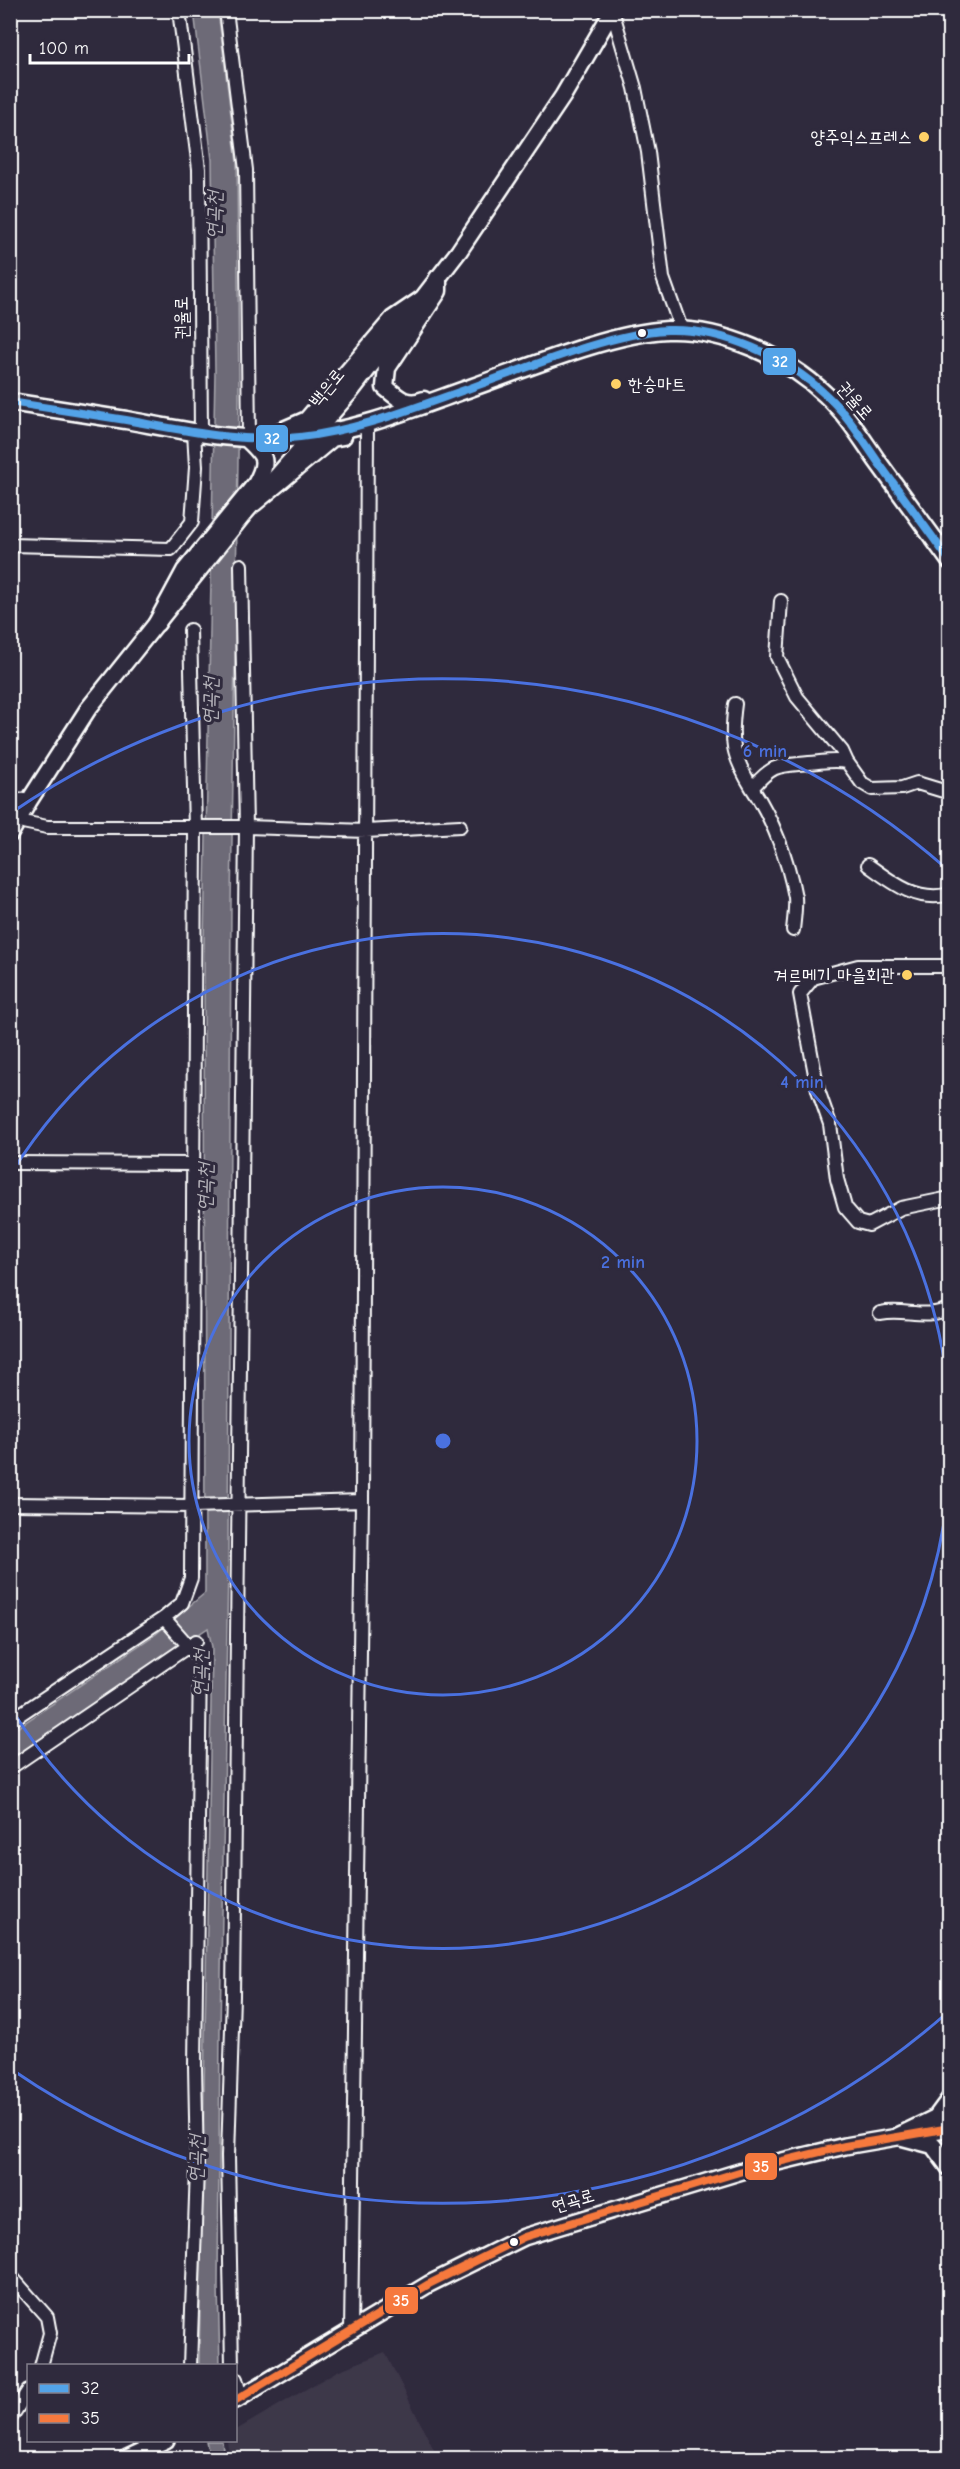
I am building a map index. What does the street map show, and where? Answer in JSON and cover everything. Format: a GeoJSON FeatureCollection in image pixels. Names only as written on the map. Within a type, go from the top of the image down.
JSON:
{"type":"FeatureCollection","features":[{"type":"Feature","properties":{"kind":"main road"},"geometry":{"type":"LineString","coordinates":[[438,278],[438,291],[387,368],[385,387],[407,403],[417,403],[437,394],[488,382]]}},
{"type":"Feature","properties":{"kind":"main road"},"geometry":{"type":"LineString","coordinates":[[247,505],[264,471],[264,461],[260,450],[249,438],[307,420],[393,319],[421,300]]}},
{"type":"Feature","properties":{"kind":"main road","name":"권율로"},"geometry":{"type":"LineString","coordinates":[[198,432],[249,438],[314,435],[367,428],[488,382],[624,338],[656,331],[682,330],[703,333],[748,346],[786,366],[817,387],[846,417],[950,561]]}},
{"type":"Feature","properties":{"kind":"main road"},"geometry":{"type":"LineString","coordinates":[[10,402],[198,432]]}},
{"type":"Feature","properties":{"kind":"main road"},"geometry":{"type":"LineString","coordinates":[[157,623],[189,575],[247,505],[332,438],[367,428]]}},
{"type":"Feature","properties":{"kind":"main road"},"geometry":{"type":"LineString","coordinates":[[899,2136],[936,2118],[950,2099]]}},
{"type":"Feature","properties":{"kind":"main road"},"geometry":{"type":"LineString","coordinates":[[899,2136],[933,2145],[950,2168]]}},
{"type":"Feature","properties":{"kind":"street","name":"권율로"},"geometry":{"type":"LineString","coordinates":[[10,544],[171,549],[192,522],[198,432],[199,168],[178,10]]}},
{"type":"Feature","properties":{"kind":"street"},"geometry":{"type":"LineString","coordinates":[[226,10],[246,170],[249,438]]}},
{"type":"Feature","properties":{"kind":"street"},"geometry":{"type":"LineString","coordinates":[[613,11],[635,88],[648,152],[663,278],[682,330]]}},
{"type":"Feature","properties":{"kind":"street","name":"백은로"},"geometry":{"type":"LineString","coordinates":[[247,505],[314,435],[438,278],[563,96],[613,11]]}},
{"type":"Feature","properties":{"kind":"street"},"geometry":{"type":"LineString","coordinates":[[351,2332],[362,1501],[367,428]]}},
{"type":"Feature","properties":{"kind":"street"},"geometry":{"type":"LineString","coordinates":[[232,2364],[228,2156],[239,1503],[246,827],[241,565]]}},
{"type":"Feature","properties":{"kind":"street"},"geometry":{"type":"LineString","coordinates":[[781,601],[777,657],[796,697],[842,751],[862,783],[872,789],[902,788],[917,783],[950,793]]}},
{"type":"Feature","properties":{"kind":"street"},"geometry":{"type":"LineString","coordinates":[[157,623],[88,709],[28,801],[14,827],[246,827],[366,831],[460,826]]}},
{"type":"Feature","properties":{"kind":"street"},"geometry":{"type":"LineString","coordinates":[[10,1721],[164,1618],[182,1603],[191,1578],[195,828],[190,630]]}},
{"type":"Feature","properties":{"kind":"street"},"geometry":{"type":"LineString","coordinates":[[735,704],[731,737],[735,756],[764,806],[782,853],[795,899],[794,930]]}},
{"type":"Feature","properties":{"kind":"street"},"geometry":{"type":"LineString","coordinates":[[752,788],[764,775],[785,763],[834,760],[847,762]]}},
{"type":"Feature","properties":{"kind":"street"},"geometry":{"type":"LineString","coordinates":[[10,802],[28,801]]}},
{"type":"Feature","properties":{"kind":"street"},"geometry":{"type":"LineString","coordinates":[[868,866],[901,888],[926,898],[946,895],[950,892]]}},
{"type":"Feature","properties":{"kind":"street"},"geometry":{"type":"LineString","coordinates":[[950,966],[858,966],[813,978],[800,994],[818,1090],[830,1124],[837,1179],[845,1207],[858,1222],[869,1225],[901,1208],[950,1198]]}},
{"type":"Feature","properties":{"kind":"street"},"geometry":{"type":"LineString","coordinates":[[10,1163],[193,1164]]}},
{"type":"Feature","properties":{"kind":"street"},"geometry":{"type":"LineString","coordinates":[[880,1313],[893,1310],[937,1315],[950,1308]]}},
{"type":"Feature","properties":{"kind":"street"},"geometry":{"type":"LineString","coordinates":[[10,1504],[193,1506],[362,1501]]}},
{"type":"Feature","properties":{"kind":"street"},"geometry":{"type":"LineString","coordinates":[[164,1618],[192,1644],[200,1659],[195,2066],[197,2169],[190,2364]]}},
{"type":"Feature","properties":{"kind":"street"},"geometry":{"type":"LineString","coordinates":[[10,1768],[192,1644]]}},
{"type":"Feature","properties":{"kind":"street","name":"연곡로"},"geometry":{"type":"LineString","coordinates":[[238,2398],[429,2284],[524,2237],[749,2169],[899,2136],[950,2128]]}},
{"type":"Feature","properties":{"kind":"street"},"geometry":{"type":"LineString","coordinates":[[10,2275],[47,2317],[50,2333],[42,2364]]}},
{"type":"Feature","properties":{"kind":"street"},"geometry":{"type":"LineString","coordinates":[[10,2419],[27,2393]]}},
{"type":"Feature","properties":{"kind":"street"},"geometry":{"type":"LineString","coordinates":[[127,2458],[162,2442]]}},
{"type":"Feature","properties":{"kind":"shaded area"},"geometry":{"type":"Polygon","coordinates":[[[385,2352],[438,2458],[230,2458],[227,2442],[237,2442],[237,2429],[337,2371],[385,2352]]]}},
{"type":"Feature","properties":{"kind":"water","name":"연곡천"},"geometry":{"type":"Polygon","coordinates":[[[194,11],[218,11],[237,163],[239,398],[231,904],[228,1567],[220,2031],[218,2287],[220,2364],[199,2364],[212,1647],[208,1628],[11,1759],[11,1732],[156,1634],[205,1593],[204,941],[215,372],[212,160],[194,11]]]}},
{"type":"Feature","properties":{"kind":"water"},"geometry":{"type":"Polygon","coordinates":[[[206,2442],[222,2442],[224,2458],[210,2458],[206,2442]]]}},
{"type":"Feature","properties":{"kind":"transit line","name":"32"},"geometry":{"type":"LineString","coordinates":[[10,402],[213,435],[257,439],[300,437],[323,434],[388,417],[595,344],[667,330],[710,334],[773,357],[810,381],[826,395],[854,427],[950,561]]}},
{"type":"Feature","properties":{"kind":"transit line","name":"35"},"geometry":{"type":"LineString","coordinates":[[237,2399],[429,2284],[524,2237],[749,2169],[845,2146],[950,2128]]}},
{"type":"Feature","properties":{"kind":"place","name":"양주익스프레스"},"geometry":{"type":"Point","coordinates":[924,137]}},
{"type":"Feature","properties":{"kind":"place","name":"한승마트"},"geometry":{"type":"Point","coordinates":[616,384]}},
{"type":"Feature","properties":{"kind":"place","name":"겨르메기 마을회관"},"geometry":{"type":"Point","coordinates":[907,975]}}]}
